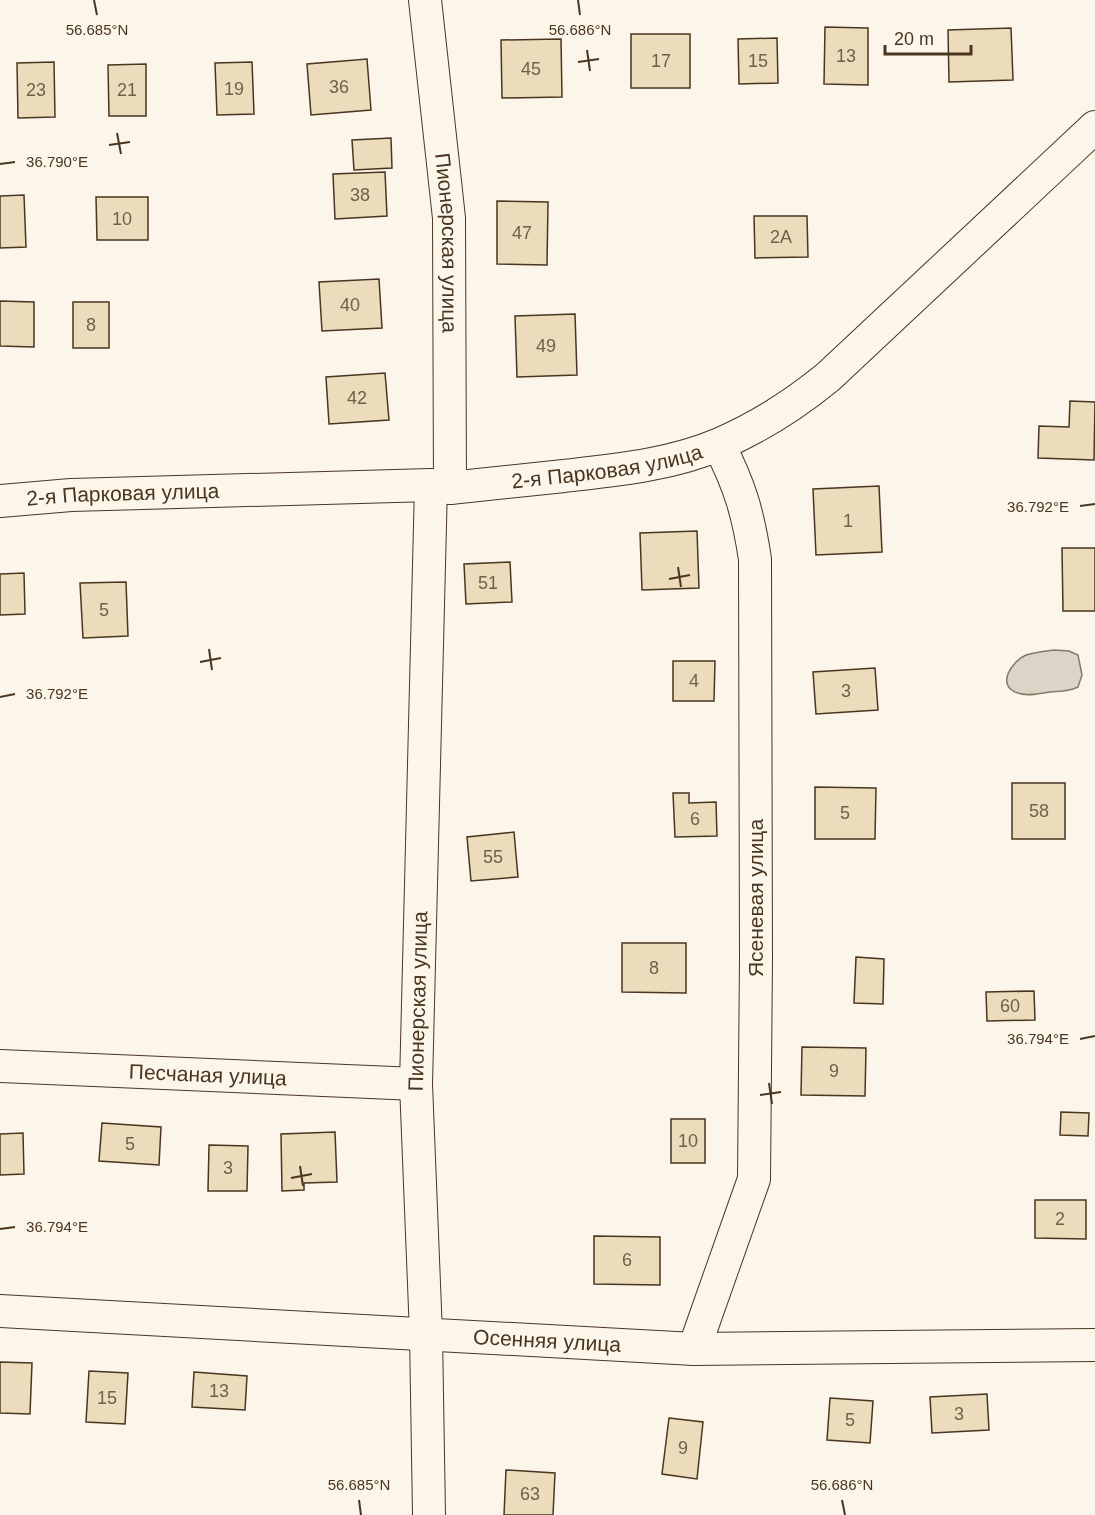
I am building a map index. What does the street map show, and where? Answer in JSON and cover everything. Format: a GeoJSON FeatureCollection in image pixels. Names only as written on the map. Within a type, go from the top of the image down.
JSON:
{"type":"FeatureCollection","features":[{"type":"Feature","properties":{"kind":"street","name":"Пионерская улица"},"geometry":{"type":"LineString","coordinates":[[425,0],[449,218],[441,487],[416,1084],[426,1334],[429,1515]]}},
{"type":"Feature","properties":{"kind":"street","name":"2-я Парковая улица"},"geometry":{"type":"LineString","coordinates":[[0,501],[71,495],[441,487],[636,467],[679,458],[719,445],[798,402],[828,377],[1095,127]]}},
{"type":"Feature","properties":{"kind":"street","name":"Ясеневая улица"},"geometry":{"type":"LineString","coordinates":[[694,1348],[754,1179],[755,559],[748,514],[735,477],[719,445]]}},
{"type":"Feature","properties":{"kind":"street","name":"Песчаная улица"},"geometry":{"type":"LineString","coordinates":[[0,1066],[416,1084]]}},
{"type":"Feature","properties":{"kind":"street","name":"Осенняя улица"},"geometry":{"type":"LineString","coordinates":[[0,1311],[694,1348],[1095,1345]]}},
{"type":"Feature","properties":{"kind":"shaded area"},"geometry":{"type":"Polygon","coordinates":[[[1054,650],[1069,651],[1078,655],[1082,675],[1078,687],[1068,691],[1030,695],[1011,690],[1007,679],[1016,662],[1026,655],[1054,650]]]}},
{"type":"Feature","properties":{"kind":"building"},"geometry":{"type":"Polygon","coordinates":[[[825,27],[868,28],[868,85],[824,84],[825,27]]]}},
{"type":"Feature","properties":{"kind":"building"},"geometry":{"type":"Polygon","coordinates":[[[1011,28],[1013,80],[949,82],[948,30],[1011,28]]]}},
{"type":"Feature","properties":{"kind":"building"},"geometry":{"type":"Polygon","coordinates":[[[631,34],[690,34],[690,88],[631,88],[631,34]]]}},
{"type":"Feature","properties":{"kind":"building"},"geometry":{"type":"Polygon","coordinates":[[[777,38],[778,83],[739,84],[738,39],[777,38]]]}},
{"type":"Feature","properties":{"kind":"building"},"geometry":{"type":"Polygon","coordinates":[[[561,39],[562,97],[502,98],[501,40],[561,39]]]}},
{"type":"Feature","properties":{"kind":"building"},"geometry":{"type":"Polygon","coordinates":[[[367,59],[371,110],[311,115],[307,64],[367,59]]]}},
{"type":"Feature","properties":{"kind":"building"},"geometry":{"type":"Polygon","coordinates":[[[54,62],[55,117],[18,118],[17,63],[54,62]]]}},
{"type":"Feature","properties":{"kind":"building"},"geometry":{"type":"Polygon","coordinates":[[[252,62],[254,114],[217,115],[215,63],[252,62]]]}},
{"type":"Feature","properties":{"kind":"building"},"geometry":{"type":"Polygon","coordinates":[[[146,64],[146,116],[109,116],[108,65],[146,64]]]}},
{"type":"Feature","properties":{"kind":"building"},"geometry":{"type":"Polygon","coordinates":[[[391,138],[392,168],[354,170],[352,140],[391,138]]]}},
{"type":"Feature","properties":{"kind":"building"},"geometry":{"type":"Polygon","coordinates":[[[385,172],[387,216],[335,219],[333,174],[385,172]]]}},
{"type":"Feature","properties":{"kind":"building"},"geometry":{"type":"Polygon","coordinates":[[[24,195],[26,247],[0,248],[0,196],[24,195]]]}},
{"type":"Feature","properties":{"kind":"building"},"geometry":{"type":"Polygon","coordinates":[[[96,197],[148,197],[148,240],[97,240],[96,197]]]}},
{"type":"Feature","properties":{"kind":"building"},"geometry":{"type":"Polygon","coordinates":[[[497,201],[548,202],[547,265],[497,264],[497,201]]]}},
{"type":"Feature","properties":{"kind":"building"},"geometry":{"type":"Polygon","coordinates":[[[754,216],[807,216],[808,257],[755,258],[754,216]]]}},
{"type":"Feature","properties":{"kind":"building"},"geometry":{"type":"Polygon","coordinates":[[[379,279],[382,328],[322,331],[319,282],[379,279]]]}},
{"type":"Feature","properties":{"kind":"building"},"geometry":{"type":"Polygon","coordinates":[[[0,301],[34,302],[34,347],[0,346],[0,301]]]}},
{"type":"Feature","properties":{"kind":"building"},"geometry":{"type":"Polygon","coordinates":[[[73,302],[109,302],[109,348],[73,348],[73,302]]]}},
{"type":"Feature","properties":{"kind":"building"},"geometry":{"type":"Polygon","coordinates":[[[575,314],[577,375],[517,377],[515,316],[575,314]]]}},
{"type":"Feature","properties":{"kind":"building"},"geometry":{"type":"Polygon","coordinates":[[[385,373],[389,420],[329,424],[326,377],[385,373]]]}},
{"type":"Feature","properties":{"kind":"building"},"geometry":{"type":"Polygon","coordinates":[[[1070,401],[1095,402],[1094,460],[1038,458],[1039,426],[1069,427],[1070,401]]]}},
{"type":"Feature","properties":{"kind":"building"},"geometry":{"type":"Polygon","coordinates":[[[879,486],[882,552],[816,555],[813,489],[879,486]]]}},
{"type":"Feature","properties":{"kind":"building"},"geometry":{"type":"Polygon","coordinates":[[[697,531],[699,588],[642,590],[640,533],[697,531]]]}},
{"type":"Feature","properties":{"kind":"building"},"geometry":{"type":"Polygon","coordinates":[[[1062,548],[1095,548],[1095,611],[1063,611],[1062,548]]]}},
{"type":"Feature","properties":{"kind":"building"},"geometry":{"type":"Polygon","coordinates":[[[510,562],[512,602],[466,604],[464,564],[510,562]]]}},
{"type":"Feature","properties":{"kind":"building"},"geometry":{"type":"Polygon","coordinates":[[[24,573],[25,614],[0,615],[0,574],[24,573]]]}},
{"type":"Feature","properties":{"kind":"building"},"geometry":{"type":"Polygon","coordinates":[[[126,582],[128,636],[83,638],[80,583],[126,582]]]}},
{"type":"Feature","properties":{"kind":"building"},"geometry":{"type":"Polygon","coordinates":[[[673,661],[715,661],[714,701],[673,701],[673,661]]]}},
{"type":"Feature","properties":{"kind":"building"},"geometry":{"type":"Polygon","coordinates":[[[875,668],[878,710],[816,714],[813,672],[875,668]]]}},
{"type":"Feature","properties":{"kind":"building"},"geometry":{"type":"Polygon","coordinates":[[[1012,783],[1065,783],[1065,839],[1012,839],[1012,783]]]}},
{"type":"Feature","properties":{"kind":"building"},"geometry":{"type":"Polygon","coordinates":[[[815,787],[876,788],[875,839],[815,839],[815,787]]]}},
{"type":"Feature","properties":{"kind":"building"},"geometry":{"type":"Polygon","coordinates":[[[673,793],[689,793],[689,803],[716,802],[717,836],[675,837],[673,793]]]}},
{"type":"Feature","properties":{"kind":"building"},"geometry":{"type":"Polygon","coordinates":[[[514,832],[518,877],[471,881],[467,837],[514,832]]]}},
{"type":"Feature","properties":{"kind":"building"},"geometry":{"type":"Polygon","coordinates":[[[622,943],[686,943],[686,993],[622,992],[622,943]]]}},
{"type":"Feature","properties":{"kind":"building"},"geometry":{"type":"Polygon","coordinates":[[[856,957],[884,959],[883,1004],[854,1003],[856,957]]]}},
{"type":"Feature","properties":{"kind":"building"},"geometry":{"type":"Polygon","coordinates":[[[1034,991],[1035,1020],[987,1021],[986,992],[1034,991]]]}},
{"type":"Feature","properties":{"kind":"building"},"geometry":{"type":"Polygon","coordinates":[[[802,1047],[866,1048],[865,1096],[801,1095],[802,1047]]]}},
{"type":"Feature","properties":{"kind":"building"},"geometry":{"type":"Polygon","coordinates":[[[1061,1112],[1089,1113],[1088,1136],[1060,1135],[1061,1112]]]}},
{"type":"Feature","properties":{"kind":"building"},"geometry":{"type":"Polygon","coordinates":[[[671,1119],[705,1119],[705,1163],[671,1163],[671,1119]]]}},
{"type":"Feature","properties":{"kind":"building"},"geometry":{"type":"Polygon","coordinates":[[[102,1123],[161,1127],[159,1165],[99,1161],[102,1123]]]}},
{"type":"Feature","properties":{"kind":"building"},"geometry":{"type":"Polygon","coordinates":[[[335,1132],[337,1182],[304,1183],[304,1190],[282,1191],[281,1134],[335,1132]]]}},
{"type":"Feature","properties":{"kind":"building"},"geometry":{"type":"Polygon","coordinates":[[[23,1133],[24,1174],[0,1175],[0,1134],[23,1133]]]}},
{"type":"Feature","properties":{"kind":"building"},"geometry":{"type":"Polygon","coordinates":[[[209,1145],[248,1146],[247,1191],[208,1191],[209,1145]]]}},
{"type":"Feature","properties":{"kind":"building"},"geometry":{"type":"Polygon","coordinates":[[[1035,1200],[1086,1200],[1086,1239],[1035,1238],[1035,1200]]]}},
{"type":"Feature","properties":{"kind":"building"},"geometry":{"type":"Polygon","coordinates":[[[594,1236],[660,1237],[660,1285],[594,1284],[594,1236]]]}},
{"type":"Feature","properties":{"kind":"building"},"geometry":{"type":"Polygon","coordinates":[[[0,1362],[32,1363],[30,1414],[0,1413],[0,1362]]]}},
{"type":"Feature","properties":{"kind":"building"},"geometry":{"type":"Polygon","coordinates":[[[89,1371],[128,1373],[125,1424],[86,1422],[89,1371]]]}},
{"type":"Feature","properties":{"kind":"building"},"geometry":{"type":"Polygon","coordinates":[[[194,1372],[247,1376],[245,1410],[192,1407],[194,1372]]]}},
{"type":"Feature","properties":{"kind":"building"},"geometry":{"type":"Polygon","coordinates":[[[987,1394],[989,1430],[932,1433],[930,1397],[987,1394]]]}},
{"type":"Feature","properties":{"kind":"building"},"geometry":{"type":"Polygon","coordinates":[[[830,1398],[873,1401],[870,1443],[827,1440],[830,1398]]]}},
{"type":"Feature","properties":{"kind":"building"},"geometry":{"type":"Polygon","coordinates":[[[669,1418],[703,1422],[697,1479],[662,1474],[669,1418]]]}},
{"type":"Feature","properties":{"kind":"building"},"geometry":{"type":"Polygon","coordinates":[[[506,1470],[555,1473],[553,1515],[504,1515],[506,1470]]]}}]}
